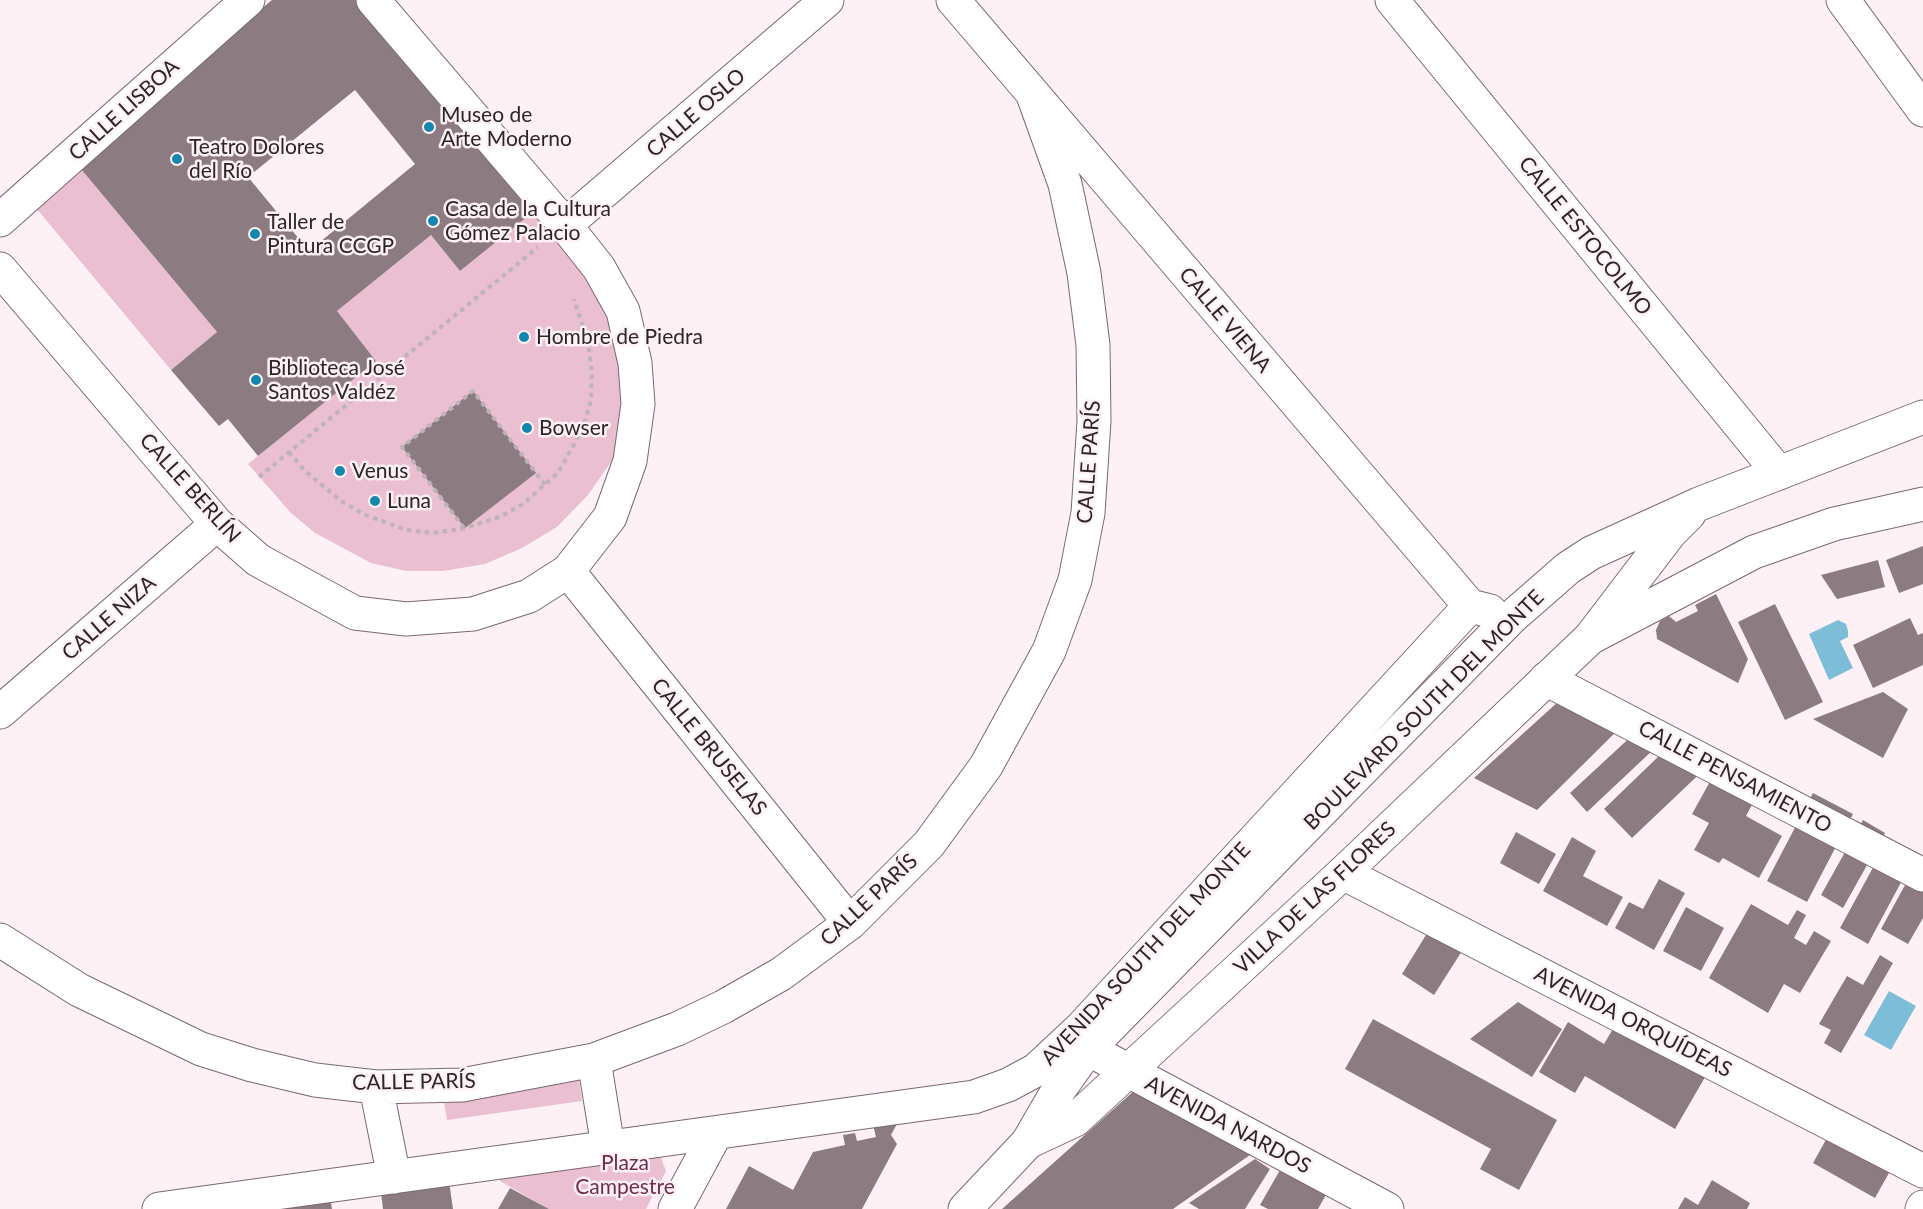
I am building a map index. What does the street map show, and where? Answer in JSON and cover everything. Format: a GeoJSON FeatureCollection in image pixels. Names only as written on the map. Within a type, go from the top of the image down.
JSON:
{"type":"FeatureCollection","features":[{"type":"Feature","properties":{"kind":"main road","name":"CALLE LISBOA"},"geometry":{"type":"LineString","coordinates":[[0,220],[248,0]]}},
{"type":"Feature","properties":{"kind":"main road","name":"CALLE BERLÍN"},"geometry":{"type":"LineString","coordinates":[[0,269],[217,524],[258,560],[355,613],[406,619],[473,614],[529,596],[568,571],[610,517],[630,460],[638,404],[635,363],[623,311],[598,268],[553,235],[373,0]]}},
{"type":"Feature","properties":{"kind":"main road","name":"CALLE OSLO"},"geometry":{"type":"LineString","coordinates":[[553,235],[827,0]]}},
{"type":"Feature","properties":{"kind":"main road","name":"CALLE VIENA"},"geometry":{"type":"LineString","coordinates":[[953,0],[1470,606]]}},
{"type":"Feature","properties":{"kind":"main road","name":"CALLE ESTOCOLMO"},"geometry":{"type":"LineString","coordinates":[[1392,0],[1779,473]]}},
{"type":"Feature","properties":{"kind":"main road"},"geometry":{"type":"LineString","coordinates":[[1843,0],[1923,110]]}},
{"type":"Feature","properties":{"kind":"main road","name":"CALLE PARÍS"},"geometry":{"type":"LineString","coordinates":[[0,940],[79,990],[201,1049],[252,1065],[315,1080],[376,1087],[462,1085],[594,1060],[677,1029],[723,1007],[781,974],[850,923],[929,844],[986,765],[1050,651],[1075,580],[1088,513],[1094,421],[1093,345],[1084,273],[1065,184],[1034,95]]}},
{"type":"Feature","properties":{"kind":"main road","name":"BOULEVARD SOUTH DEL MONTE"},"geometry":{"type":"LineString","coordinates":[[1028,1142],[1054,1096],[1079,1044],[1512,617],[1568,568],[1591,553],[1699,504],[1923,417]]}},
{"type":"Feature","properties":{"kind":"main road"},"geometry":{"type":"LineString","coordinates":[[1590,638],[1670,533],[1699,504]]}},
{"type":"Feature","properties":{"kind":"main road"},"geometry":{"type":"LineString","coordinates":[[1590,638],[1754,552],[1834,524],[1923,504]]}},
{"type":"Feature","properties":{"kind":"main road","name":"CALLE NIZA"},"geometry":{"type":"LineString","coordinates":[[0,712],[217,524]]}},
{"type":"Feature","properties":{"kind":"main road","name":"CALLE BRUSELAS"},"geometry":{"type":"LineString","coordinates":[[568,571],[850,923]]}},
{"type":"Feature","properties":{"kind":"main road"},"geometry":{"type":"LineString","coordinates":[[1470,606],[1512,617]]}},
{"type":"Feature","properties":{"kind":"main road","name":"AVENIDA SOUTH DEL MONTE"},"geometry":{"type":"LineString","coordinates":[[159,1209],[974,1097],[1008,1085],[1079,1044],[1470,606]]}},
{"type":"Feature","properties":{"kind":"main road","name":"VILLA DE LAS FLORES"},"geometry":{"type":"LineString","coordinates":[[1028,1142],[1075,1120],[1343,873],[1590,638]]}},
{"type":"Feature","properties":{"kind":"main road","name":"CALLE PENSAMIENTO"},"geometry":{"type":"LineString","coordinates":[[1546,679],[1923,875]]}},
{"type":"Feature","properties":{"kind":"main road","name":"AVENIDA ORQUÍDEAS"},"geometry":{"type":"LineString","coordinates":[[1343,873],[1923,1171]]}},
{"type":"Feature","properties":{"kind":"main road","name":"AVENIDA NARDOS"},"geometry":{"type":"LineString","coordinates":[[1079,1044],[1387,1209]]}},
{"type":"Feature","properties":{"kind":"main road"},"geometry":{"type":"LineString","coordinates":[[594,1060],[608,1148]]}},
{"type":"Feature","properties":{"kind":"main road"},"geometry":{"type":"LineString","coordinates":[[376,1087],[394,1177]]}},
{"type":"Feature","properties":{"kind":"main road"},"geometry":{"type":"LineString","coordinates":[[675,1209],[716,1133]]}},
{"type":"Feature","properties":{"kind":"main road"},"geometry":{"type":"LineString","coordinates":[[965,1209],[1028,1142]]}},
{"type":"Feature","properties":{"kind":"path"},"geometry":{"type":"LineString","coordinates":[[259,477],[553,235]]}},
{"type":"Feature","properties":{"kind":"path"},"geometry":{"type":"LineString","coordinates":[[289,452],[305,471],[341,501],[373,518],[406,530],[433,533],[465,528],[502,516],[546,486],[570,455],[583,428],[591,400],[592,373],[588,343],[572,294]]}},
{"type":"Feature","properties":{"kind":"path"},"geometry":{"type":"LineString","coordinates":[[465,528],[402,447],[473,391],[546,486]]}},
{"type":"Feature","properties":{"kind":"green space"},"geometry":{"type":"Polygon","coordinates":[[[76,163],[217,332],[171,370],[31,202],[76,163]]]}},
{"type":"Feature","properties":{"kind":"green space"},"geometry":{"type":"Polygon","coordinates":[[[552,196],[608,272],[626,425],[611,462],[588,495],[557,527],[522,548],[485,564],[443,571],[406,571],[371,563],[315,533],[291,513],[248,464],[376,361],[337,311],[431,235],[460,271],[552,196]]]}},
{"type":"Feature","properties":{"kind":"green space"},"geometry":{"type":"Polygon","coordinates":[[[575,1051],[582,1101],[447,1120],[439,1071],[575,1051]]]}},
{"type":"Feature","properties":{"kind":"green space","name":"Plaza Campestre"},"geometry":{"type":"Polygon","coordinates":[[[658,1150],[666,1171],[646,1209],[549,1209],[500,1181],[497,1159],[658,1150]]]}},
{"type":"Feature","properties":{"kind":"water"},"geometry":{"type":"Polygon","coordinates":[[[1838,620],[1846,624],[1848,637],[1840,641],[1853,668],[1829,680],[1809,634],[1838,620]]]}},
{"type":"Feature","properties":{"kind":"water"},"geometry":{"type":"Polygon","coordinates":[[[1889,991],[1916,1006],[1891,1050],[1864,1035],[1889,991]]]}},
{"type":"Feature","properties":{"kind":"building","name":"Casa de la Cultura Gómez Palacio"},"geometry":{"type":"Polygon","coordinates":[[[272,0],[370,0],[538,208],[460,271],[431,235],[337,311],[376,361],[258,456],[228,419],[219,426],[171,370],[217,332],[76,163],[272,0]],[[355,90],[248,177],[309,251],[415,164],[355,90]]]}},
{"type":"Feature","properties":{"kind":"building"},"geometry":{"type":"Polygon","coordinates":[[[473,391],[536,473],[465,528],[402,447],[473,391]]]}},
{"type":"Feature","properties":{"kind":"building"},"geometry":{"type":"Polygon","coordinates":[[[1923,546],[1923,584],[1899,593],[1886,560],[1923,546]]]}},
{"type":"Feature","properties":{"kind":"building"},"geometry":{"type":"Polygon","coordinates":[[[1878,560],[1885,587],[1837,599],[1821,575],[1878,560]]]}},
{"type":"Feature","properties":{"kind":"building"},"geometry":{"type":"Polygon","coordinates":[[[1716,594],[1748,659],[1738,683],[1657,639],[1656,630],[1660,621],[1669,616],[1676,622],[1698,611],[1695,605],[1716,594]]]}},
{"type":"Feature","properties":{"kind":"building"},"geometry":{"type":"Polygon","coordinates":[[[1775,604],[1823,702],[1785,720],[1738,622],[1775,604]]]}},
{"type":"Feature","properties":{"kind":"building"},"geometry":{"type":"Polygon","coordinates":[[[1910,618],[1918,635],[1923,633],[1923,665],[1873,688],[1853,645],[1910,618]]]}},
{"type":"Feature","properties":{"kind":"building"},"geometry":{"type":"Polygon","coordinates":[[[1570,691],[1632,716],[1537,810],[1474,778],[1570,691]]]}},
{"type":"Feature","properties":{"kind":"building"},"geometry":{"type":"Polygon","coordinates":[[[1883,692],[1908,709],[1883,758],[1813,719],[1883,692]]]}},
{"type":"Feature","properties":{"kind":"building"},"geometry":{"type":"Polygon","coordinates":[[[1637,731],[1654,749],[1587,812],[1570,793],[1637,731]]]}},
{"type":"Feature","properties":{"kind":"building"},"geometry":{"type":"Polygon","coordinates":[[[1661,754],[1712,762],[1632,838],[1604,809],[1661,754]]]}},
{"type":"Feature","properties":{"kind":"building"},"geometry":{"type":"Polygon","coordinates":[[[1718,767],[1760,790],[1746,816],[1782,836],[1759,878],[1723,858],[1719,863],[1694,850],[1709,823],[1692,814],[1718,767]]]}},
{"type":"Feature","properties":{"kind":"building"},"geometry":{"type":"Polygon","coordinates":[[[1813,793],[1853,814],[1807,902],[1767,881],[1813,793]]]}},
{"type":"Feature","properties":{"kind":"building"},"geometry":{"type":"Polygon","coordinates":[[[1863,820],[1885,833],[1843,908],[1821,895],[1863,820]]]}},
{"type":"Feature","properties":{"kind":"building"},"geometry":{"type":"Polygon","coordinates":[[[1516,832],[1556,854],[1539,884],[1500,863],[1516,832]]]}},
{"type":"Feature","properties":{"kind":"building"},"geometry":{"type":"Polygon","coordinates":[[[1572,837],[1596,851],[1583,876],[1623,897],[1607,926],[1543,891],[1572,837]]]}},
{"type":"Feature","properties":{"kind":"building"},"geometry":{"type":"Polygon","coordinates":[[[1887,842],[1905,875],[1868,944],[1840,928],[1887,842]]]}},
{"type":"Feature","properties":{"kind":"building"},"geometry":{"type":"Polygon","coordinates":[[[1910,876],[1923,884],[1923,918],[1908,944],[1881,929],[1910,876]]]}},
{"type":"Feature","properties":{"kind":"building"},"geometry":{"type":"Polygon","coordinates":[[[1659,879],[1685,893],[1654,950],[1615,928],[1629,902],[1643,909],[1659,879]]]}},
{"type":"Feature","properties":{"kind":"building"},"geometry":{"type":"Polygon","coordinates":[[[1751,904],[1788,925],[1797,910],[1806,915],[1794,938],[1806,945],[1814,931],[1831,941],[1800,993],[1784,984],[1768,1013],[1709,978],[1751,904]]]}},
{"type":"Feature","properties":{"kind":"building"},"geometry":{"type":"Polygon","coordinates":[[[1686,907],[1724,928],[1701,971],[1663,951],[1686,907]]]}},
{"type":"Feature","properties":{"kind":"building"},"geometry":{"type":"Polygon","coordinates":[[[1429,930],[1462,951],[1434,995],[1402,974],[1429,930]]]}},
{"type":"Feature","properties":{"kind":"building"},"geometry":{"type":"Polygon","coordinates":[[[1880,955],[1893,963],[1841,1053],[1824,1043],[1831,1030],[1819,1024],[1847,976],[1863,985],[1880,955]]]}},
{"type":"Feature","properties":{"kind":"building"},"geometry":{"type":"Polygon","coordinates":[[[1518,1002],[1562,1029],[1532,1077],[1470,1039],[1518,1002]]]}},
{"type":"Feature","properties":{"kind":"building"},"geometry":{"type":"Polygon","coordinates":[[[1620,1017],[1708,1072],[1675,1129],[1585,1076],[1575,1093],[1539,1072],[1568,1022],[1604,1044],[1620,1017]]]}},
{"type":"Feature","properties":{"kind":"building"},"geometry":{"type":"Polygon","coordinates":[[[1373,1019],[1557,1120],[1519,1190],[1480,1169],[1491,1149],[1345,1069],[1373,1019]]]}},
{"type":"Feature","properties":{"kind":"building"},"geometry":{"type":"Polygon","coordinates":[[[1155,1072],[1277,1136],[1173,1209],[1002,1209],[1155,1072]]]}},
{"type":"Feature","properties":{"kind":"building"},"geometry":{"type":"Polygon","coordinates":[[[899,1120],[891,1135],[897,1144],[862,1209],[726,1209],[749,1166],[793,1190],[813,1152],[845,1145],[843,1135],[855,1133],[857,1141],[876,1137],[873,1125],[899,1120]]]}},
{"type":"Feature","properties":{"kind":"building"},"geometry":{"type":"Polygon","coordinates":[[[1837,1120],[1899,1155],[1875,1198],[1813,1163],[1837,1120]]]}},
{"type":"Feature","properties":{"kind":"building"},"geometry":{"type":"Polygon","coordinates":[[[1296,1142],[1341,1168],[1318,1209],[1268,1209],[1260,1205],[1296,1142]]]}},
{"type":"Feature","properties":{"kind":"building"},"geometry":{"type":"Polygon","coordinates":[[[1255,1159],[1270,1169],[1245,1209],[1199,1209],[1189,1203],[1255,1159]]]}},
{"type":"Feature","properties":{"kind":"building"},"geometry":{"type":"Polygon","coordinates":[[[448,1175],[453,1209],[383,1209],[380,1184],[448,1175]]]}},
{"type":"Feature","properties":{"kind":"building"},"geometry":{"type":"Polygon","coordinates":[[[1712,1180],[1750,1203],[1747,1209],[1678,1209],[1685,1197],[1698,1205],[1712,1180]]]}},
{"type":"Feature","properties":{"kind":"building"},"geometry":{"type":"Polygon","coordinates":[[[510,1188],[549,1209],[498,1209],[510,1188]]]}},
{"type":"Feature","properties":{"kind":"building"},"geometry":{"type":"Polygon","coordinates":[[[330,1196],[332,1209],[236,1209],[330,1196]]]}},
{"type":"Feature","properties":{"kind":"place","name":"Museo de Arte Moderno"},"geometry":{"type":"Point","coordinates":[429,127]}},
{"type":"Feature","properties":{"kind":"place","name":"Teatro Dolores del Río"},"geometry":{"type":"Point","coordinates":[177,159]}},
{"type":"Feature","properties":{"kind":"place","name":"Casa de la Cultura Gómez Palacio"},"geometry":{"type":"Point","coordinates":[433,221]}},
{"type":"Feature","properties":{"kind":"place","name":"Taller de Pintura CCGP"},"geometry":{"type":"Point","coordinates":[255,234]}},
{"type":"Feature","properties":{"kind":"place","name":"Hombre de Piedra"},"geometry":{"type":"Point","coordinates":[524,337]}},
{"type":"Feature","properties":{"kind":"place","name":"Biblioteca José Santos Valdéz"},"geometry":{"type":"Point","coordinates":[256,380]}},
{"type":"Feature","properties":{"kind":"place","name":"Bowser"},"geometry":{"type":"Point","coordinates":[527,428]}},
{"type":"Feature","properties":{"kind":"place","name":"Venus"},"geometry":{"type":"Point","coordinates":[340,471]}},
{"type":"Feature","properties":{"kind":"place","name":"Luna"},"geometry":{"type":"Point","coordinates":[375,501]}}]}
